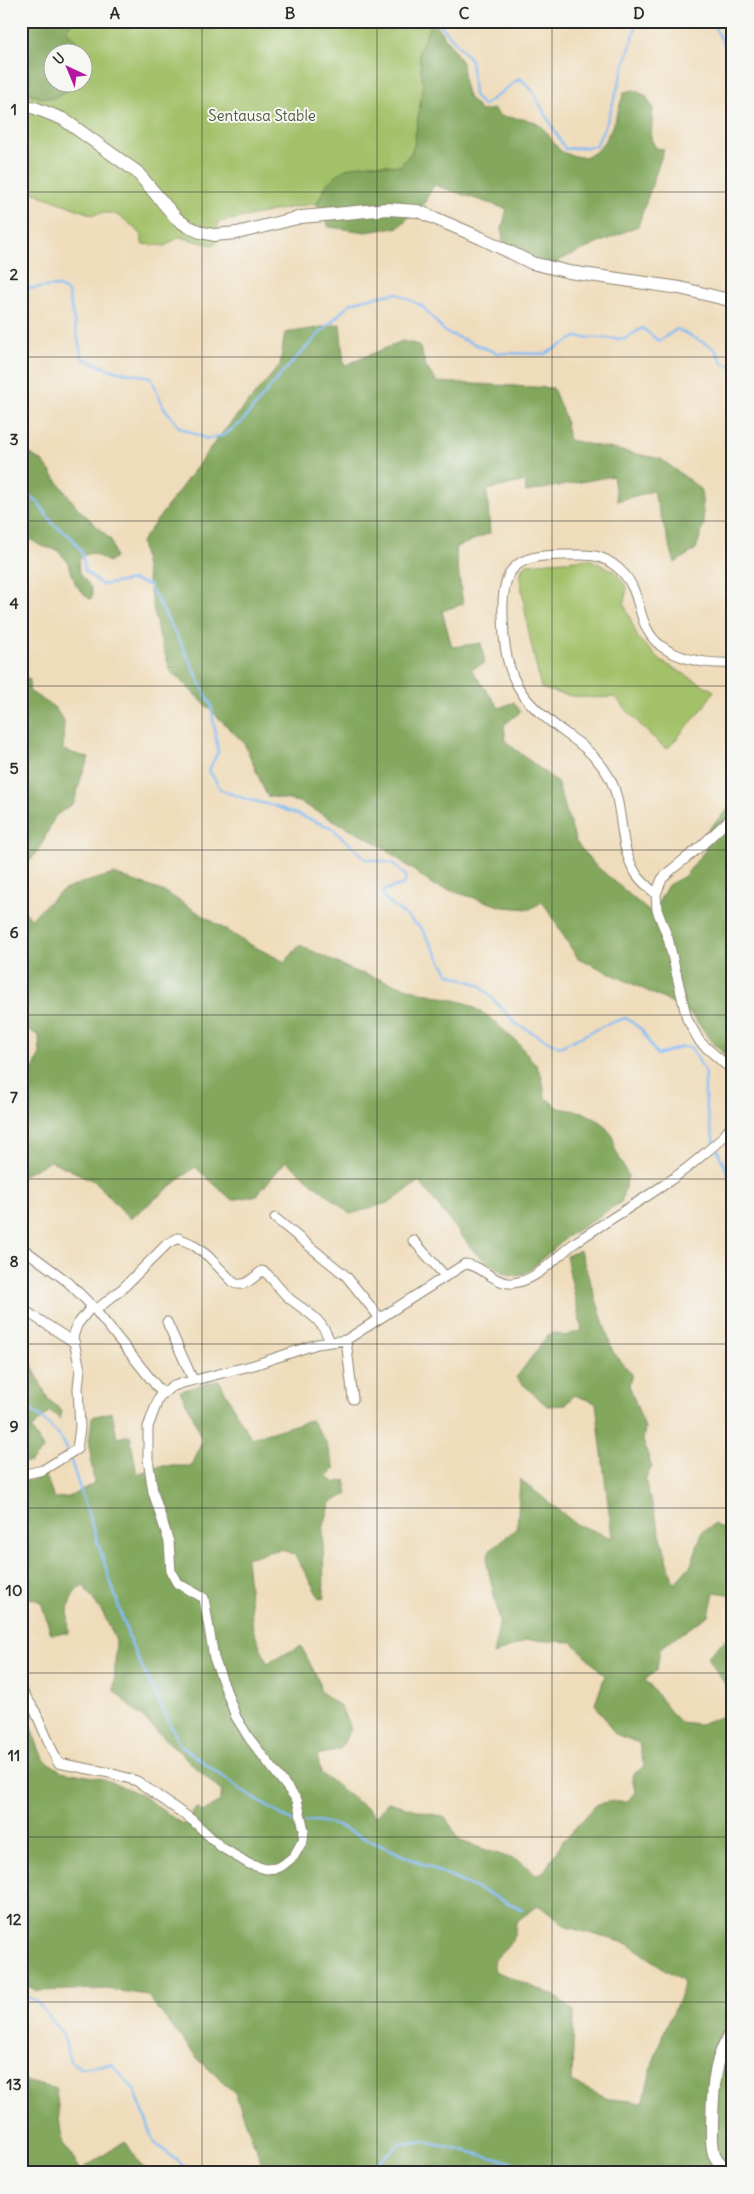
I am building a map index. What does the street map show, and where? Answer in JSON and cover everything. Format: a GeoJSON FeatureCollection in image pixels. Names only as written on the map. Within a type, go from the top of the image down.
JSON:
{"type":"FeatureCollection","features":[{"type":"Feature","properties":{"kind":"street"},"geometry":{"type":"LineString","coordinates":[[21,105],[35,108],[63,119],[137,172],[176,218],[200,232],[214,235],[237,233],[301,217],[387,209],[418,211],[481,238],[532,263],[569,272],[680,288],[733,301]]}},
{"type":"Feature","properties":{"kind":"street"},"geometry":{"type":"LineString","coordinates":[[656,894],[637,875],[630,860],[626,850],[615,792],[604,768],[582,745],[530,706],[513,680],[505,646],[502,613],[508,577],[517,565],[532,558],[553,555],[592,555],[599,557],[613,565],[630,582],[644,625],[660,645],[678,655],[701,662],[733,663]]}},
{"type":"Feature","properties":{"kind":"street"},"geometry":{"type":"LineString","coordinates":[[733,816],[702,846],[662,879],[656,894],[657,910],[668,938],[687,1019],[700,1042],[733,1071]]}},
{"type":"Feature","properties":{"kind":"street"},"geometry":{"type":"LineString","coordinates":[[21,1689],[36,1711],[58,1763],[110,1772],[136,1781],[192,1820],[221,1847],[249,1864],[266,1869],[283,1866],[299,1849],[304,1830],[303,1819],[297,1800],[253,1744],[236,1717],[214,1658],[204,1598],[195,1591],[177,1583],[171,1572],[169,1542],[153,1492],[148,1448],[148,1427],[156,1402],[162,1393],[172,1387],[193,1380],[254,1365],[307,1347],[346,1340],[465,1264],[476,1266],[507,1283],[531,1278],[576,1242],[670,1181],[711,1148],[733,1122]]}},
{"type":"Feature","properties":{"kind":"street"},"geometry":{"type":"LineString","coordinates":[[275,1218],[346,1276],[380,1318]]}},
{"type":"Feature","properties":{"kind":"street"},"geometry":{"type":"LineString","coordinates":[[21,1475],[43,1470],[78,1449],[80,1428],[78,1388],[80,1368],[73,1337],[77,1325],[94,1308],[123,1288],[167,1244],[178,1238],[192,1244],[208,1256],[234,1284],[243,1285],[262,1271],[266,1273],[289,1298],[317,1318],[330,1342]]}},
{"type":"Feature","properties":{"kind":"street"},"geometry":{"type":"LineString","coordinates":[[413,1240],[445,1276]]}},
{"type":"Feature","properties":{"kind":"street"},"geometry":{"type":"LineString","coordinates":[[21,1247],[68,1282],[94,1308],[162,1393]]}},
{"type":"Feature","properties":{"kind":"street"},"geometry":{"type":"LineString","coordinates":[[21,1308],[75,1343]]}},
{"type":"Feature","properties":{"kind":"street"},"geometry":{"type":"LineString","coordinates":[[167,1322],[193,1380]]}},
{"type":"Feature","properties":{"kind":"street"},"geometry":{"type":"LineString","coordinates":[[346,1340],[353,1399]]}},
{"type":"Feature","properties":{"kind":"street"},"geometry":{"type":"LineString","coordinates":[[733,2030],[727,2038],[717,2063],[713,2088],[712,2137],[714,2154],[726,2169],[733,2173]]}},
{"type":"Feature","properties":{"kind":"green space"},"geometry":{"type":"Polygon","coordinates":[[[21,21],[74,21],[66,30],[77,42],[42,42],[42,92],[65,92],[50,98],[44,98],[37,97],[21,88],[21,21]]]}},
{"type":"Feature","properties":{"kind":"green space","name":"Sentausa Stable"},"geometry":{"type":"Polygon","coordinates":[[[74,21],[194,21],[196,28],[216,29],[221,21],[432,21],[419,52],[423,85],[414,146],[411,153],[400,166],[373,164],[357,166],[327,183],[317,204],[292,207],[218,222],[218,241],[212,245],[179,237],[165,246],[142,244],[142,235],[115,214],[101,213],[93,215],[21,188],[21,88],[32,95],[54,99],[66,92],[92,92],[92,42],[77,42],[66,30],[74,21]]]}},
{"type":"Feature","properties":{"kind":"green space"},"geometry":{"type":"Polygon","coordinates":[[[432,21],[462,63],[464,83],[468,97],[481,111],[494,109],[500,116],[534,122],[546,131],[564,153],[585,157],[594,153],[608,135],[624,92],[634,90],[646,96],[653,108],[651,139],[656,148],[664,149],[638,226],[562,259],[556,265],[524,255],[503,244],[502,228],[507,209],[434,185],[417,216],[409,217],[399,227],[366,232],[329,227],[317,204],[327,186],[338,174],[352,167],[362,165],[400,166],[411,153],[414,146],[423,85],[419,52],[432,21]]]}},
{"type":"Feature","properties":{"kind":"green space"},"geometry":{"type":"Polygon","coordinates":[[[340,324],[344,366],[402,341],[419,345],[426,367],[437,382],[553,388],[565,418],[569,440],[661,459],[701,489],[704,524],[696,549],[675,563],[653,491],[617,501],[613,476],[526,492],[525,481],[487,490],[490,533],[455,548],[463,604],[442,611],[452,647],[481,643],[485,663],[471,669],[499,708],[514,702],[520,712],[504,725],[506,742],[557,782],[576,842],[594,864],[652,914],[668,885],[685,876],[706,849],[704,834],[733,804],[733,1062],[714,1044],[692,1015],[662,998],[578,958],[542,902],[530,909],[503,907],[433,885],[377,843],[299,802],[267,796],[244,743],[170,670],[157,628],[141,542],[217,439],[280,365],[285,333],[340,324]]]}},
{"type":"Feature","properties":{"kind":"green space"},"geometry":{"type":"Polygon","coordinates":[[[21,444],[29,453],[43,462],[76,506],[111,540],[115,557],[109,562],[92,553],[81,556],[79,570],[90,587],[92,598],[89,599],[76,585],[68,562],[57,550],[41,546],[21,534],[21,444]]]}},
{"type":"Feature","properties":{"kind":"green space"},"geometry":{"type":"Polygon","coordinates":[[[589,559],[615,571],[627,588],[624,604],[638,638],[661,661],[714,691],[700,712],[669,747],[665,748],[645,730],[615,697],[578,697],[541,688],[528,629],[520,578],[522,569],[527,564],[589,559]]]}},
{"type":"Feature","properties":{"kind":"green space"},"geometry":{"type":"Polygon","coordinates":[[[21,673],[30,680],[29,691],[54,707],[64,721],[63,750],[89,758],[82,774],[74,803],[55,816],[41,846],[21,873],[21,673]]]}},
{"type":"Feature","properties":{"kind":"green space"},"geometry":{"type":"Polygon","coordinates":[[[114,874],[165,892],[249,944],[285,962],[300,945],[354,971],[421,992],[466,1003],[488,1016],[518,1043],[536,1065],[542,1077],[545,1097],[558,1108],[583,1112],[601,1122],[613,1136],[615,1149],[628,1176],[621,1202],[565,1238],[530,1270],[519,1276],[506,1274],[476,1254],[419,1181],[391,1202],[350,1214],[286,1161],[257,1195],[232,1200],[195,1167],[130,1219],[96,1182],[51,1161],[21,1176],[21,1096],[40,1054],[39,1036],[21,1026],[21,897],[22,909],[31,918],[60,892],[78,884],[114,874]]]}},
{"type":"Feature","properties":{"kind":"green space"},"geometry":{"type":"Polygon","coordinates":[[[580,1250],[613,1352],[632,1374],[629,1385],[645,1428],[643,1441],[652,1467],[645,1479],[674,1584],[691,1565],[702,1532],[714,1524],[733,1535],[733,1595],[714,1592],[709,1615],[660,1648],[657,1670],[645,1680],[679,1722],[700,1724],[727,1715],[728,1689],[707,1657],[728,1637],[733,1638],[733,2173],[444,2173],[430,2166],[381,2173],[283,2173],[264,2170],[235,2093],[198,2059],[147,1995],[107,1989],[37,1991],[21,1982],[21,1746],[23,1744],[21,1716],[26,1715],[43,1759],[61,1771],[104,1779],[140,1794],[183,1825],[197,1807],[203,1812],[220,1801],[222,1792],[114,1691],[116,1640],[104,1615],[83,1585],[77,1590],[70,1601],[68,1612],[69,1633],[51,1634],[41,1602],[21,1595],[21,1481],[34,1480],[45,1473],[54,1498],[69,1497],[94,1483],[89,1443],[92,1417],[112,1412],[117,1438],[130,1435],[137,1475],[160,1466],[192,1466],[202,1441],[193,1416],[180,1391],[219,1380],[241,1422],[252,1438],[311,1420],[325,1441],[335,1468],[328,1476],[335,1483],[345,1480],[348,1494],[331,1502],[323,1529],[324,1598],[320,1599],[295,1555],[281,1549],[246,1558],[253,1629],[267,1663],[301,1646],[319,1681],[320,1691],[340,1706],[351,1729],[340,1749],[317,1755],[321,1773],[376,1816],[388,1802],[446,1818],[460,1841],[519,1861],[536,1874],[543,1873],[563,1841],[597,1804],[628,1801],[635,1792],[632,1775],[644,1767],[639,1743],[615,1734],[595,1704],[605,1676],[572,1642],[527,1640],[493,1655],[500,1621],[487,1564],[489,1551],[517,1528],[520,1479],[576,1524],[612,1538],[596,1403],[574,1395],[565,1405],[547,1406],[516,1378],[548,1335],[554,1333],[565,1336],[582,1330],[566,1256],[580,1250]],[[538,1905],[516,1922],[512,1940],[493,1961],[495,1971],[555,1996],[574,2011],[572,2082],[608,2099],[644,2102],[656,2054],[679,1999],[683,1980],[629,1944],[567,1927],[538,1905]]]}},
{"type":"Feature","properties":{"kind":"green space"},"geometry":{"type":"Polygon","coordinates":[[[21,1319],[24,1320],[26,1353],[48,1399],[62,1411],[60,1419],[50,1411],[31,1429],[44,1449],[31,1462],[21,1463],[21,1319]]]}},
{"type":"Feature","properties":{"kind":"green space"},"geometry":{"type":"Polygon","coordinates":[[[21,2080],[56,2089],[62,2142],[81,2170],[125,2141],[146,2173],[21,2173],[21,2080]]]}},
{"type":"Feature","properties":{"kind":"waterway"},"geometry":{"type":"LineString","coordinates":[[437,21],[471,60],[474,95],[483,106],[520,78],[531,89],[565,149],[596,146],[608,119],[638,21]]}},
{"type":"Feature","properties":{"kind":"waterway"},"geometry":{"type":"LineString","coordinates":[[711,21],[733,60]]}},
{"type":"Feature","properties":{"kind":"waterway"},"geometry":{"type":"LineString","coordinates":[[21,289],[58,286],[68,292],[82,358],[111,370],[151,377],[163,406],[179,427],[207,439],[224,435],[241,423],[283,372],[351,303],[396,293],[422,306],[445,332],[497,353],[545,354],[576,337],[625,339],[642,328],[659,341],[677,329],[714,348],[723,363],[733,367]]}},
{"type":"Feature","properties":{"kind":"waterway"},"geometry":{"type":"LineString","coordinates":[[21,491],[38,502],[53,524],[71,537],[82,552],[85,571],[102,585],[133,580],[149,585],[183,647],[211,705],[218,752],[209,770],[221,790],[246,799],[275,806],[332,828],[366,859],[393,863],[406,876],[404,884],[382,891],[385,899],[421,928],[449,974],[480,985],[516,1024],[560,1047],[609,1023],[626,1018],[641,1029],[657,1055],[682,1047],[691,1047],[706,1074],[705,1100],[714,1142]]}},
{"type":"Feature","properties":{"kind":"waterway"},"geometry":{"type":"LineString","coordinates":[[716,1147],[733,1185]]}},
{"type":"Feature","properties":{"kind":"waterway"},"geometry":{"type":"LineString","coordinates":[[733,1266],[733,1275]]}},
{"type":"Feature","properties":{"kind":"waterway"},"geometry":{"type":"LineString","coordinates":[[21,1403],[55,1431],[65,1444],[68,1452]]}},
{"type":"Feature","properties":{"kind":"waterway"},"geometry":{"type":"LineString","coordinates":[[70,1458],[131,1644],[180,1745],[245,1793],[295,1823],[299,1822]]}},
{"type":"Feature","properties":{"kind":"waterway"},"geometry":{"type":"LineString","coordinates":[[305,1822],[318,1821],[338,1826],[522,1909]]}},
{"type":"Feature","properties":{"kind":"waterway"},"geometry":{"type":"LineString","coordinates":[[21,1993],[37,2002],[63,2034],[70,2061],[81,2068],[112,2064],[135,2091],[155,2143],[192,2173]]}},
{"type":"Feature","properties":{"kind":"waterway"},"geometry":{"type":"LineString","coordinates":[[364,2173],[400,2144],[426,2141],[538,2169],[541,2173]]}}]}
